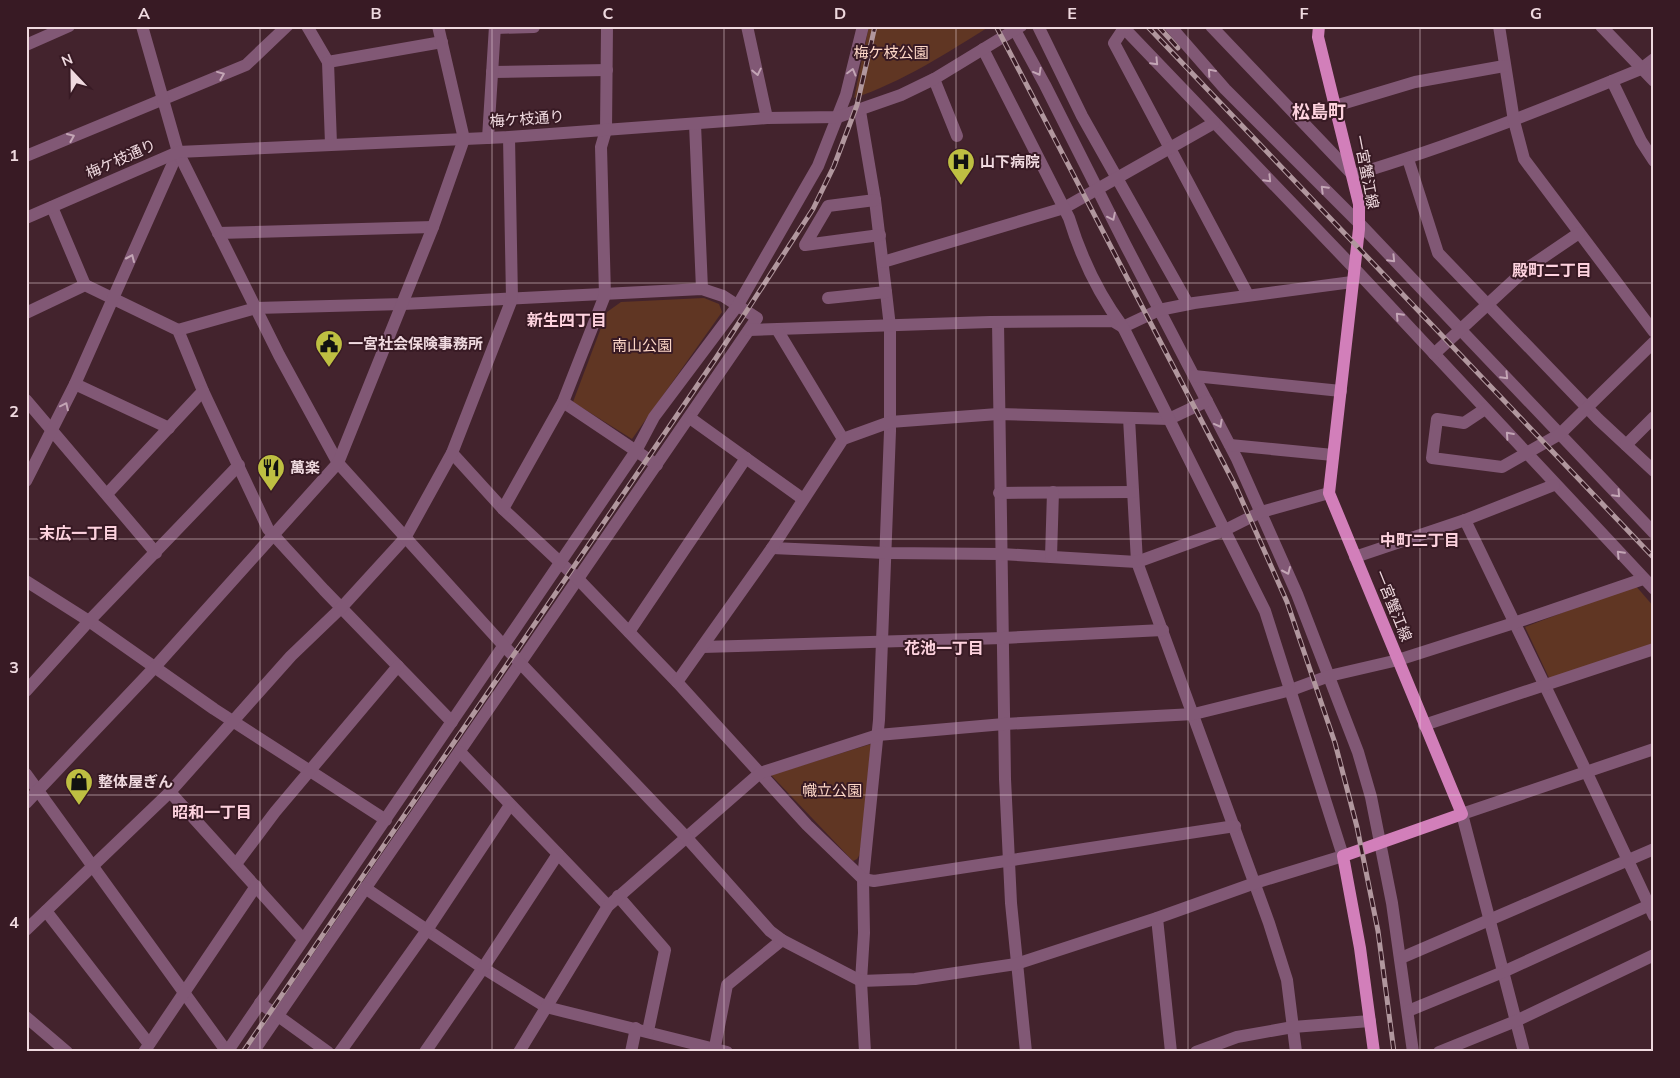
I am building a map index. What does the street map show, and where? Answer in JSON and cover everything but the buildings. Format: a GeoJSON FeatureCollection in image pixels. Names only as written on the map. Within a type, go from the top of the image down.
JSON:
{"type":"FeatureCollection","features":[{"type":"Feature","properties":{"kind":"main road","name":"一宮蟹江線"},"geometry":{"type":"LineString","coordinates":[[1319,26],[1318,37],[1359,204],[1359,223],[1329,493],[1462,814]]}},
{"type":"Feature","properties":{"kind":"main road"},"geometry":{"type":"LineString","coordinates":[[1374,1052],[1360,948],[1343,856],[1462,814]]}},
{"type":"Feature","properties":{"kind":"street"},"geometry":{"type":"LineString","coordinates":[[26,45],[69,26]]}},
{"type":"Feature","properties":{"kind":"street"},"geometry":{"type":"LineString","coordinates":[[142,26],[178,152],[256,308],[338,463],[504,646],[687,838],[770,932],[861,981],[915,979],[1016,964],[1157,918],[1255,883],[1343,856],[1265,612],[1123,327],[1110,309],[1078,245],[1064,208],[984,49]]}},
{"type":"Feature","properties":{"kind":"street"},"geometry":{"type":"LineString","coordinates":[[26,156],[246,65],[287,26]]}},
{"type":"Feature","properties":{"kind":"street"},"geometry":{"type":"LineString","coordinates":[[308,26],[328,62],[331,144]]}},
{"type":"Feature","properties":{"kind":"street"},"geometry":{"type":"LineString","coordinates":[[26,803],[154,668],[338,463],[433,227],[464,139],[438,26]]}},
{"type":"Feature","properties":{"kind":"street"},"geometry":{"type":"LineString","coordinates":[[503,509],[563,402],[605,295],[601,148],[606,130],[607,26]]}},
{"type":"Feature","properties":{"kind":"street"},"geometry":{"type":"LineString","coordinates":[[747,26],[767,118]]}},
{"type":"Feature","properties":{"kind":"street"},"geometry":{"type":"LineString","coordinates":[[26,774],[227,1052],[560,564],[636,451],[654,418],[738,305],[818,166],[838,117],[861,39],[863,26]]}},
{"type":"Feature","properties":{"kind":"street"},"geometry":{"type":"LineString","coordinates":[[1038,26],[1082,116],[1188,304]]}},
{"type":"Feature","properties":{"kind":"street"},"geometry":{"type":"LineString","coordinates":[[1170,26],[1225,89],[1359,223],[1654,533]]}},
{"type":"Feature","properties":{"kind":"street"},"geometry":{"type":"LineString","coordinates":[[1211,26],[1353,175],[1408,159],[1514,121],[1641,69],[1654,59]]}},
{"type":"Feature","properties":{"kind":"street"},"geometry":{"type":"LineString","coordinates":[[1499,26],[1514,121],[1524,159],[1654,332]]}},
{"type":"Feature","properties":{"kind":"street"},"geometry":{"type":"LineString","coordinates":[[1601,26],[1654,81]]}},
{"type":"Feature","properties":{"kind":"street"},"geometry":{"type":"LineString","coordinates":[[488,138],[495,27],[534,27]]}},
{"type":"Feature","properties":{"kind":"street"},"geometry":{"type":"LineString","coordinates":[[1248,295],[1114,43],[1123,27],[1353,267],[1654,589]]}},
{"type":"Feature","properties":{"kind":"street"},"geometry":{"type":"LineString","coordinates":[[1018,28],[1159,310],[1230,445],[1297,594],[1329,676],[1358,752],[1370,797],[1401,958],[1413,1052]]}},
{"type":"Feature","properties":{"kind":"street","name":"梅ケ枝通り"},"geometry":{"type":"LineString","coordinates":[[26,218],[178,152],[509,137],[767,118],[838,117],[860,111],[901,95],[934,79],[1018,28]]}},
{"type":"Feature","properties":{"kind":"street"},"geometry":{"type":"LineString","coordinates":[[328,62],[442,42]]}},
{"type":"Feature","properties":{"kind":"street"},"geometry":{"type":"LineString","coordinates":[[1335,106],[1415,82],[1504,66]]}},
{"type":"Feature","properties":{"kind":"street"},"geometry":{"type":"LineString","coordinates":[[492,72],[607,70]]}},
{"type":"Feature","properties":{"kind":"street"},"geometry":{"type":"LineString","coordinates":[[934,79],[957,136]]}},
{"type":"Feature","properties":{"kind":"street"},"geometry":{"type":"LineString","coordinates":[[1612,81],[1641,141],[1654,161]]}},
{"type":"Feature","properties":{"kind":"street"},"geometry":{"type":"LineString","coordinates":[[860,111],[880,235],[890,327],[890,422],[878,735],[869,796],[863,879],[864,933],[861,981],[865,1052]]}},
{"type":"Feature","properties":{"kind":"street"},"geometry":{"type":"LineString","coordinates":[[883,262],[1064,208],[1214,123]]}},
{"type":"Feature","properties":{"kind":"street"},"geometry":{"type":"LineString","coordinates":[[695,124],[702,289]]}},
{"type":"Feature","properties":{"kind":"street"},"geometry":{"type":"LineString","coordinates":[[26,930],[170,792],[291,656],[342,607],[405,538],[452,453],[512,299],[509,137]]}},
{"type":"Feature","properties":{"kind":"street"},"geometry":{"type":"LineString","coordinates":[[26,481],[75,384],[178,152]]}},
{"type":"Feature","properties":{"kind":"street"},"geometry":{"type":"LineString","coordinates":[[1408,159],[1438,253],[1588,408],[1654,471]]}},
{"type":"Feature","properties":{"kind":"street"},"geometry":{"type":"LineString","coordinates":[[875,200],[828,206],[805,246],[880,235]]}},
{"type":"Feature","properties":{"kind":"street"},"geometry":{"type":"LineString","coordinates":[[52,207],[84,285],[178,330],[256,308],[403,304],[702,289],[723,296],[757,318],[253,1052]]}},
{"type":"Feature","properties":{"kind":"street"},"geometry":{"type":"LineString","coordinates":[[218,233],[433,227]]}},
{"type":"Feature","properties":{"kind":"street"},"geometry":{"type":"LineString","coordinates":[[1434,354],[1526,269],[1579,233]]}},
{"type":"Feature","properties":{"kind":"street"},"geometry":{"type":"LineString","coordinates":[[1123,327],[1159,310],[1188,304],[1352,282]]}},
{"type":"Feature","properties":{"kind":"street"},"geometry":{"type":"LineString","coordinates":[[26,313],[84,285]]}},
{"type":"Feature","properties":{"kind":"street"},"geometry":{"type":"LineString","coordinates":[[828,298],[886,292]]}},
{"type":"Feature","properties":{"kind":"street"},"geometry":{"type":"LineString","coordinates":[[749,330],[778,331],[998,322],[1113,321],[1123,327]]}},
{"type":"Feature","properties":{"kind":"street"},"geometry":{"type":"LineString","coordinates":[[998,322],[1004,724],[1009,860],[1016,964],[1026,1052]]}},
{"type":"Feature","properties":{"kind":"street"},"geometry":{"type":"LineString","coordinates":[[178,330],[203,391],[268,529],[452,722]]}},
{"type":"Feature","properties":{"kind":"street"},"geometry":{"type":"LineString","coordinates":[[778,331],[843,439]]}},
{"type":"Feature","properties":{"kind":"street"},"geometry":{"type":"LineString","coordinates":[[1485,409],[1464,423],[1437,419],[1432,458],[1502,467],[1560,434],[1654,342]]}},
{"type":"Feature","properties":{"kind":"street"},"geometry":{"type":"LineString","coordinates":[[1194,376],[1341,391]]}},
{"type":"Feature","properties":{"kind":"street"},"geometry":{"type":"LineString","coordinates":[[75,384],[169,428]]}},
{"type":"Feature","properties":{"kind":"street"},"geometry":{"type":"LineString","coordinates":[[107,494],[203,391]]}},
{"type":"Feature","properties":{"kind":"street"},"geometry":{"type":"LineString","coordinates":[[26,400],[156,552]]}},
{"type":"Feature","properties":{"kind":"street"},"geometry":{"type":"LineString","coordinates":[[678,682],[772,548],[843,439],[890,422],[998,414],[1169,419],[1207,400]]}},
{"type":"Feature","properties":{"kind":"street"},"geometry":{"type":"LineString","coordinates":[[563,402],[657,466]]}},
{"type":"Feature","properties":{"kind":"street"},"geometry":{"type":"LineString","coordinates":[[1626,445],[1654,416]]}},
{"type":"Feature","properties":{"kind":"street"},"geometry":{"type":"LineString","coordinates":[[690,418],[803,499]]}},
{"type":"Feature","properties":{"kind":"street"},"geometry":{"type":"LineString","coordinates":[[1129,418],[1137,562],[1235,826],[1287,980],[1296,1052]]}},
{"type":"Feature","properties":{"kind":"street"},"geometry":{"type":"LineString","coordinates":[[1230,445],[1334,455]]}},
{"type":"Feature","properties":{"kind":"street"},"geometry":{"type":"LineString","coordinates":[[452,453],[503,509],[578,579],[678,682],[807,825],[863,879],[874,880],[1235,826]]}},
{"type":"Feature","properties":{"kind":"street"},"geometry":{"type":"LineString","coordinates":[[629,632],[746,458]]}},
{"type":"Feature","properties":{"kind":"street"},"geometry":{"type":"LineString","coordinates":[[26,690],[89,621],[239,465]]}},
{"type":"Feature","properties":{"kind":"street"},"geometry":{"type":"LineString","coordinates":[[1355,557],[1465,520],[1554,484]]}},
{"type":"Feature","properties":{"kind":"street"},"geometry":{"type":"LineString","coordinates":[[1051,557],[1053,492]]}},
{"type":"Feature","properties":{"kind":"street"},"geometry":{"type":"LineString","coordinates":[[1000,493],[1133,492]]}},
{"type":"Feature","properties":{"kind":"street"},"geometry":{"type":"LineString","coordinates":[[772,548],[885,553],[1001,554],[1137,562],[1225,530],[1261,512],[1329,493]]}},
{"type":"Feature","properties":{"kind":"street"},"geometry":{"type":"LineString","coordinates":[[1408,1011],[1652,908],[1465,520]]}},
{"type":"Feature","properties":{"kind":"street"},"geometry":{"type":"LineString","coordinates":[[518,1052],[608,906],[760,773],[878,735],[1004,724],[1194,714],[1291,690],[1329,676],[1398,660],[1643,579]]}},
{"type":"Feature","properties":{"kind":"street"},"geometry":{"type":"LineString","coordinates":[[26,581],[89,621],[232,721],[386,820]]}},
{"type":"Feature","properties":{"kind":"street"},"geometry":{"type":"LineString","coordinates":[[702,647],[881,640],[1003,638],[1163,630]]}},
{"type":"Feature","properties":{"kind":"street"},"geometry":{"type":"LineString","coordinates":[[1424,724],[1654,649]]}},
{"type":"Feature","properties":{"kind":"street"},"geometry":{"type":"LineString","coordinates":[[236,864],[275,812],[312,771],[398,666]]}},
{"type":"Feature","properties":{"kind":"street"},"geometry":{"type":"LineString","coordinates":[[1524,1052],[1462,814],[1587,774],[1654,750]]}},
{"type":"Feature","properties":{"kind":"street"},"geometry":{"type":"LineString","coordinates":[[460,752],[608,906]]}},
{"type":"Feature","properties":{"kind":"street"},"geometry":{"type":"LineString","coordinates":[[170,792],[303,939]]}},
{"type":"Feature","properties":{"kind":"street"},"geometry":{"type":"LineString","coordinates":[[340,1052],[427,930],[510,804]]}},
{"type":"Feature","properties":{"kind":"street"},"geometry":{"type":"LineString","coordinates":[[1401,958],[1654,849]]}},
{"type":"Feature","properties":{"kind":"street"},"geometry":{"type":"LineString","coordinates":[[425,1052],[558,854]]}},
{"type":"Feature","properties":{"kind":"street"},"geometry":{"type":"LineString","coordinates":[[46,911],[147,1048],[256,886]]}},
{"type":"Feature","properties":{"kind":"street"},"geometry":{"type":"LineString","coordinates":[[365,888],[483,968],[546,1007],[719,1051],[727,984],[782,940]]}},
{"type":"Feature","properties":{"kind":"street"},"geometry":{"type":"LineString","coordinates":[[618,896],[665,950],[642,1030],[631,1052]]}},
{"type":"Feature","properties":{"kind":"street"},"geometry":{"type":"LineString","coordinates":[[1157,918],[1172,1052]]}},
{"type":"Feature","properties":{"kind":"street"},"geometry":{"type":"LineString","coordinates":[[1439,1052],[1516,1021],[1654,955]]}},
{"type":"Feature","properties":{"kind":"street"},"geometry":{"type":"LineString","coordinates":[[260,1003],[328,1052]]}},
{"type":"Feature","properties":{"kind":"street"},"geometry":{"type":"LineString","coordinates":[[26,1017],[67,1052]]}},
{"type":"Feature","properties":{"kind":"street"},"geometry":{"type":"LineString","coordinates":[[1196,1052],[1237,1037],[1294,1027],[1370,1020]]}},
{"type":"Feature","properties":{"kind":"green space","name":"梅ケ枝公園"},"geometry":{"type":"Polygon","coordinates":[[[869,26],[990,26],[941,56],[889,84],[854,98],[869,26]]]}},
{"type":"Feature","properties":{"kind":"green space","name":"南山公園"},"geometry":{"type":"Polygon","coordinates":[[[704,298],[719,304],[722,312],[632,439],[573,402],[607,312],[621,302],[704,298]]]}},
{"type":"Feature","properties":{"kind":"green space"},"geometry":{"type":"Polygon","coordinates":[[[1635,585],[1654,607],[1654,649],[1550,680],[1525,627],[1635,585]]]}},
{"type":"Feature","properties":{"kind":"green space","name":"幟立公園"},"geometry":{"type":"Polygon","coordinates":[[[871,744],[860,854],[853,861],[771,775],[871,744]]]}},
{"type":"Feature","properties":{"kind":"railway"},"geometry":{"type":"LineString","coordinates":[[243,1052],[716,358],[813,209],[834,166],[857,105],[875,26]]}},
{"type":"Feature","properties":{"kind":"railway"},"geometry":{"type":"LineString","coordinates":[[996,26],[1236,487],[1287,602],[1335,743],[1357,827],[1378,931],[1394,1052]]}},
{"type":"Feature","properties":{"kind":"railway"},"geometry":{"type":"LineString","coordinates":[[1147,26],[1654,558]]}},
{"type":"Feature","properties":{"kind":"railway"},"geometry":{"type":"LineString","coordinates":[[1158,26],[1178,48]]}},
{"type":"Feature","properties":{"kind":"place","name":"山下病院"},"geometry":{"type":"Point","coordinates":[961,186]}},
{"type":"Feature","properties":{"kind":"place","name":"一宮社会保険事務所"},"geometry":{"type":"Point","coordinates":[329,368]}},
{"type":"Feature","properties":{"kind":"place","name":"萬楽"},"geometry":{"type":"Point","coordinates":[271,492]}},
{"type":"Feature","properties":{"kind":"place","name":"整体屋ぎん"},"geometry":{"type":"Point","coordinates":[79,806]}},
{"type":"Feature","properties":{"kind":"district","name":"松島町"},"geometry":{"type":"Point","coordinates":[1319,112]}},
{"type":"Feature","properties":{"kind":"district","name":"殿町二丁目"},"geometry":{"type":"Point","coordinates":[1552,270]}},
{"type":"Feature","properties":{"kind":"district","name":"新生四丁目"},"geometry":{"type":"Point","coordinates":[567,320]}},
{"type":"Feature","properties":{"kind":"district","name":"末広一丁目"},"geometry":{"type":"Point","coordinates":[79,533]}},
{"type":"Feature","properties":{"kind":"district","name":"中町二丁目"},"geometry":{"type":"Point","coordinates":[1420,540]}},
{"type":"Feature","properties":{"kind":"district","name":"花池一丁目"},"geometry":{"type":"Point","coordinates":[944,648]}},
{"type":"Feature","properties":{"kind":"district","name":"昭和一丁目"},"geometry":{"type":"Point","coordinates":[212,812]}}]}
